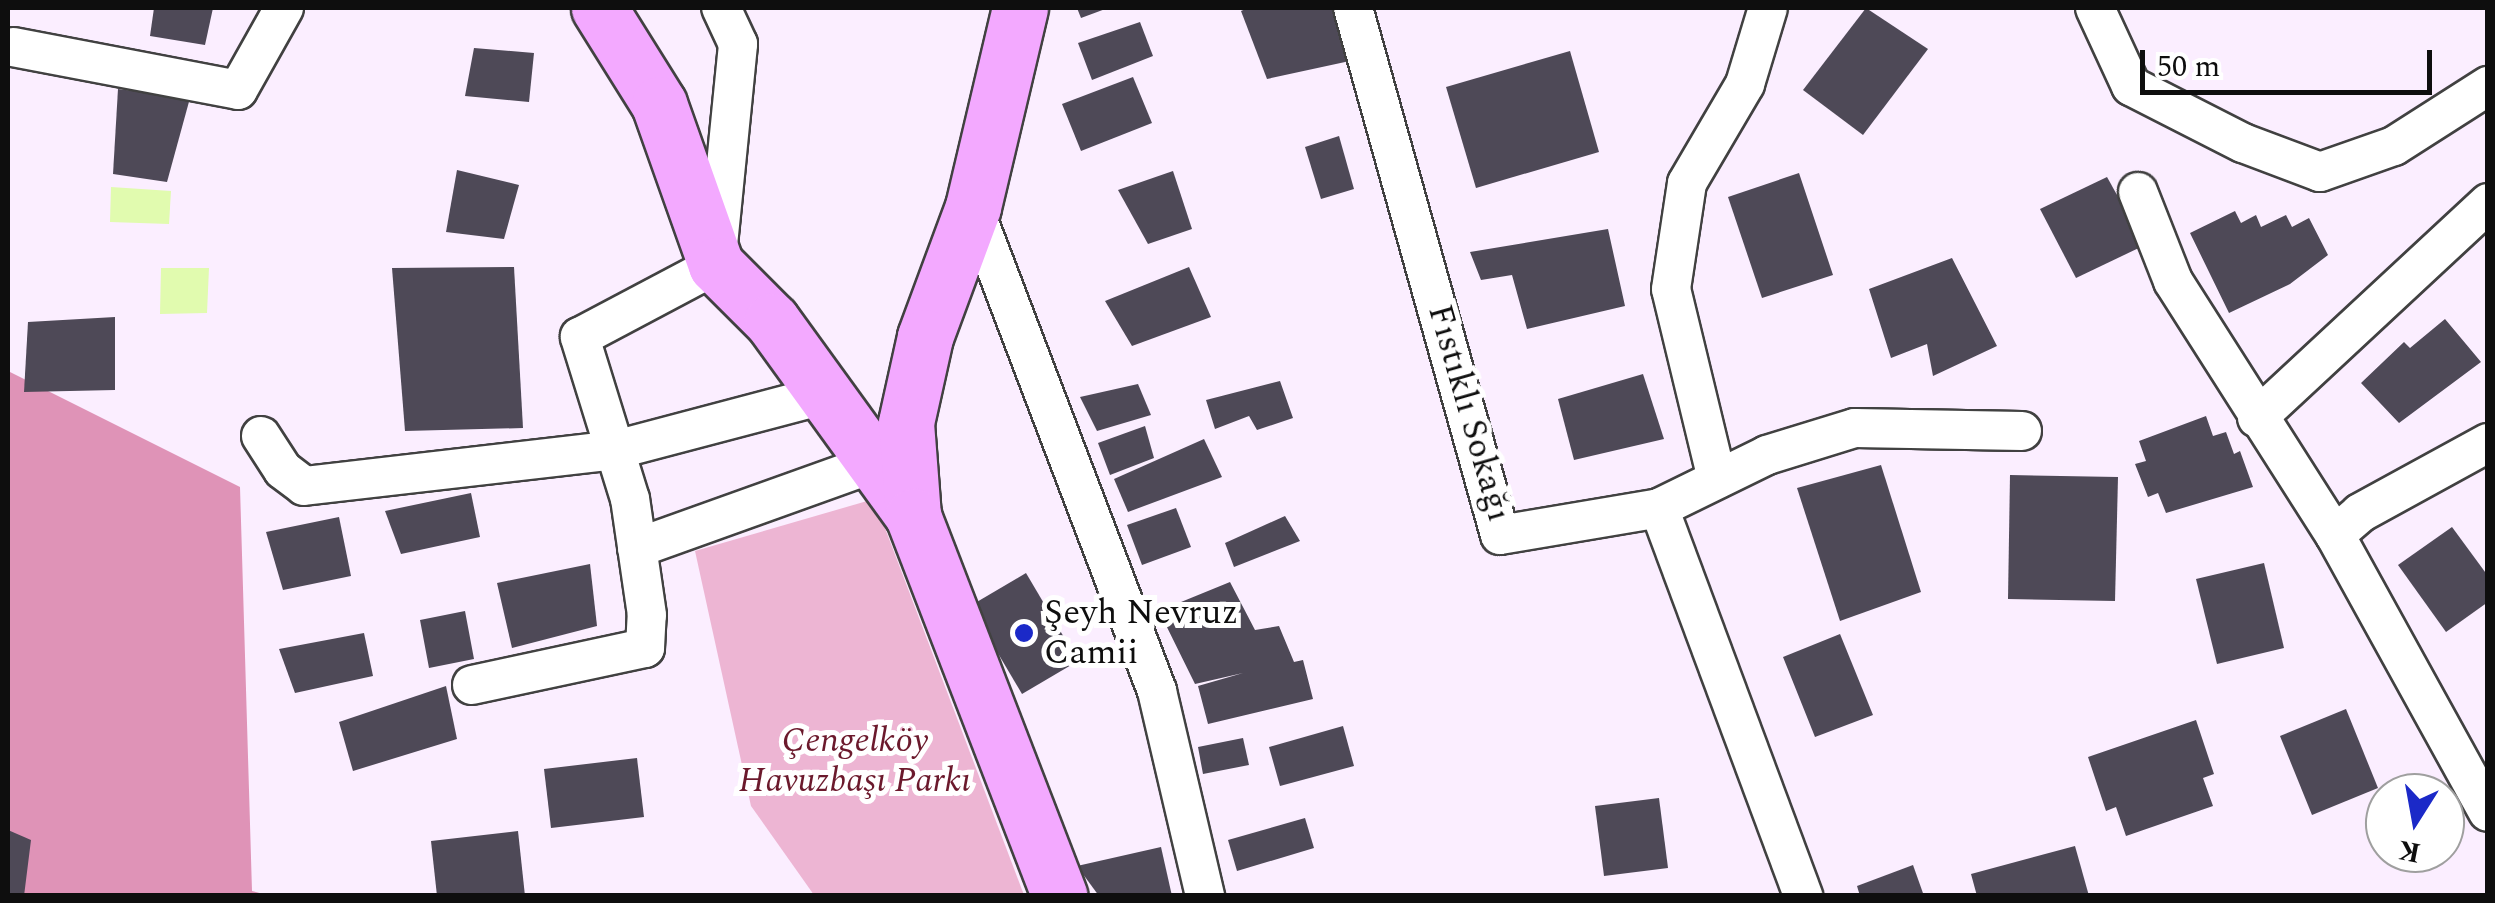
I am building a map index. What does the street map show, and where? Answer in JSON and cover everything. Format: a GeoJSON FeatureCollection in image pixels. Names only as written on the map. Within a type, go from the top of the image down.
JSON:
{"type":"FeatureCollection","features":[{"type":"Feature","properties":{"kind":"street"},"geometry":{"type":"LineString","coordinates":[[12,47],[238,90],[284,8]]}},
{"type":"Feature","properties":{"kind":"street"},"geometry":{"type":"LineString","coordinates":[[588,8],[599,8],[659,104],[716,266],[772,321],[913,516]]}},
{"type":"Feature","properties":{"kind":"street"},"geometry":{"type":"LineString","coordinates":[[716,266],[738,44],[721,8]]}},
{"type":"Feature","properties":{"kind":"street"},"geometry":{"type":"LineString","coordinates":[[1020,8],[974,207],[925,337],[906,423],[913,516],[1060,896]]}},
{"type":"Feature","properties":{"kind":"street","name":"Fıstıklı Sokağı"},"geometry":{"type":"LineString","coordinates":[[1353,8],[1500,536],[1659,508],[1767,455],[1856,428],[2022,431]]}},
{"type":"Feature","properties":{"kind":"street"},"geometry":{"type":"LineString","coordinates":[[1717,480],[1671,289],[1687,183],[1745,84],[1768,8]]}},
{"type":"Feature","properties":{"kind":"street"},"geometry":{"type":"LineString","coordinates":[[2095,8],[2132,86],[2244,144],[2320,172],[2394,146],[2488,86]]}},
{"type":"Feature","properties":{"kind":"street"},"geometry":{"type":"LineString","coordinates":[[2138,192],[2174,281],[2335,535],[2488,812]]}},
{"type":"Feature","properties":{"kind":"street"},"geometry":{"type":"LineString","coordinates":[[2258,418],[2488,203]]}},
{"type":"Feature","properties":{"kind":"street"},"geometry":{"type":"LineString","coordinates":[[974,207],[1157,691],[1204,896]]}},
{"type":"Feature","properties":{"kind":"street"},"geometry":{"type":"LineString","coordinates":[[472,685],[645,648],[637,548],[614,450],[580,337],[716,266]]}},
{"type":"Feature","properties":{"kind":"street"},"geometry":{"type":"LineString","coordinates":[[261,436],[283,470],[304,486],[614,450],[823,395]]}},
{"type":"Feature","properties":{"kind":"street"},"geometry":{"type":"LineString","coordinates":[[2335,535],[2360,514],[2488,443]]}},
{"type":"Feature","properties":{"kind":"street"},"geometry":{"type":"LineString","coordinates":[[637,548],[872,464]]}},
{"type":"Feature","properties":{"kind":"street"},"geometry":{"type":"LineString","coordinates":[[1659,508],[1803,896]]}},
{"type":"Feature","properties":{"kind":"green space","name":"Çengelköy Havuzbaşı Parkı"},"geometry":{"type":"Polygon","coordinates":[[[874,499],[1024,895],[814,895],[751,806],[695,551],[874,499]]]}},
{"type":"Feature","properties":{"kind":"shaded area"},"geometry":{"type":"Polygon","coordinates":[[[111,187],[171,191],[169,224],[110,222],[111,187]]]}},
{"type":"Feature","properties":{"kind":"shaded area"},"geometry":{"type":"Polygon","coordinates":[[[161,268],[209,268],[207,313],[160,314],[161,268]]]}},
{"type":"Feature","properties":{"kind":"shaded area"},"geometry":{"type":"Polygon","coordinates":[[[8,371],[240,487],[252,891],[267,895],[8,895],[8,371]]]}},
{"type":"Feature","properties":{"kind":"building"},"geometry":{"type":"Polygon","coordinates":[[[154,8],[213,8],[205,45],[150,36],[154,8]]]}},
{"type":"Feature","properties":{"kind":"building"},"geometry":{"type":"Polygon","coordinates":[[[1077,8],[1108,8],[1081,18],[1077,8]]]}},
{"type":"Feature","properties":{"kind":"building"},"geometry":{"type":"Polygon","coordinates":[[[1337,8],[1359,59],[1267,79],[1241,11],[1337,8]]]}},
{"type":"Feature","properties":{"kind":"building"},"geometry":{"type":"Polygon","coordinates":[[[1866,8],[1928,49],[1863,135],[1803,90],[1866,8]]]}},
{"type":"Feature","properties":{"kind":"building"},"geometry":{"type":"Polygon","coordinates":[[[1140,22],[1153,56],[1092,80],[1078,43],[1140,22]]]}},
{"type":"Feature","properties":{"kind":"building"},"geometry":{"type":"Polygon","coordinates":[[[474,48],[534,53],[529,102],[465,96],[474,48]]]}},
{"type":"Feature","properties":{"kind":"building"},"geometry":{"type":"Polygon","coordinates":[[[1570,51],[1599,152],[1476,188],[1446,87],[1570,51]]]}},
{"type":"Feature","properties":{"kind":"building"},"geometry":{"type":"Polygon","coordinates":[[[1133,77],[1152,123],[1081,151],[1062,104],[1133,77]]]}},
{"type":"Feature","properties":{"kind":"building"},"geometry":{"type":"Polygon","coordinates":[[[118,89],[190,98],[167,182],[113,174],[118,89]]]}},
{"type":"Feature","properties":{"kind":"building"},"geometry":{"type":"Polygon","coordinates":[[[1339,136],[1354,189],[1321,199],[1305,147],[1339,136]]]}},
{"type":"Feature","properties":{"kind":"building"},"geometry":{"type":"Polygon","coordinates":[[[457,170],[519,185],[504,239],[446,232],[457,170]]]}},
{"type":"Feature","properties":{"kind":"building"},"geometry":{"type":"Polygon","coordinates":[[[1173,171],[1192,229],[1148,244],[1118,190],[1173,171]]]}},
{"type":"Feature","properties":{"kind":"building"},"geometry":{"type":"Polygon","coordinates":[[[1799,173],[1833,275],[1762,298],[1728,197],[1799,173]]]}},
{"type":"Feature","properties":{"kind":"building"},"geometry":{"type":"Polygon","coordinates":[[[2107,177],[2145,245],[2076,278],[2040,209],[2107,177]]]}},
{"type":"Feature","properties":{"kind":"building"},"geometry":{"type":"Polygon","coordinates":[[[2235,211],[2241,223],[2256,215],[2261,227],[2286,215],[2292,227],[2309,218],[2328,255],[2290,284],[2229,313],[2190,233],[2235,211]]]}},
{"type":"Feature","properties":{"kind":"building"},"geometry":{"type":"Polygon","coordinates":[[[1608,229],[1625,306],[1527,329],[1512,275],[1481,280],[1470,252],[1608,229]]]}},
{"type":"Feature","properties":{"kind":"building"},"geometry":{"type":"Polygon","coordinates":[[[1952,258],[1997,346],[1933,376],[1927,344],[1891,358],[1869,289],[1952,258]]]}},
{"type":"Feature","properties":{"kind":"building"},"geometry":{"type":"Polygon","coordinates":[[[514,267],[523,428],[405,431],[392,268],[514,267]]]}},
{"type":"Feature","properties":{"kind":"building"},"geometry":{"type":"Polygon","coordinates":[[[1189,267],[1211,317],[1132,346],[1105,301],[1189,267]]]}},
{"type":"Feature","properties":{"kind":"building"},"geometry":{"type":"Polygon","coordinates":[[[115,317],[115,390],[24,392],[28,322],[115,317]]]}},
{"type":"Feature","properties":{"kind":"building"},"geometry":{"type":"Polygon","coordinates":[[[2445,319],[2481,362],[2399,423],[2361,383],[2404,342],[2410,348],[2445,319]]]}},
{"type":"Feature","properties":{"kind":"building"},"geometry":{"type":"Polygon","coordinates":[[[1643,374],[1664,439],[1574,460],[1558,399],[1643,374]]]}},
{"type":"Feature","properties":{"kind":"building"},"geometry":{"type":"Polygon","coordinates":[[[1280,381],[1293,418],[1257,430],[1249,416],[1215,429],[1206,400],[1280,381]]]}},
{"type":"Feature","properties":{"kind":"building"},"geometry":{"type":"Polygon","coordinates":[[[1138,384],[1151,415],[1097,431],[1080,397],[1138,384]]]}},
{"type":"Feature","properties":{"kind":"building"},"geometry":{"type":"Polygon","coordinates":[[[2206,416],[2213,436],[2226,432],[2234,454],[2240,451],[2253,487],[2166,513],[2158,493],[2148,497],[2135,464],[2146,461],[2139,441],[2206,416]]]}},
{"type":"Feature","properties":{"kind":"building"},"geometry":{"type":"Polygon","coordinates":[[[1145,426],[1154,458],[1110,475],[1098,443],[1145,426]]]}},
{"type":"Feature","properties":{"kind":"building"},"geometry":{"type":"Polygon","coordinates":[[[1204,439],[1222,477],[1128,512],[1114,479],[1204,439]]]}},
{"type":"Feature","properties":{"kind":"building"},"geometry":{"type":"Polygon","coordinates":[[[1881,465],[1921,592],[1840,621],[1797,488],[1881,465]]]}},
{"type":"Feature","properties":{"kind":"building"},"geometry":{"type":"Polygon","coordinates":[[[2010,475],[2118,477],[2115,601],[2008,599],[2010,475]]]}},
{"type":"Feature","properties":{"kind":"building"},"geometry":{"type":"Polygon","coordinates":[[[471,493],[480,537],[401,554],[385,511],[471,493]]]}},
{"type":"Feature","properties":{"kind":"building"},"geometry":{"type":"Polygon","coordinates":[[[1176,508],[1191,547],[1142,565],[1127,525],[1176,508]]]}},
{"type":"Feature","properties":{"kind":"building"},"geometry":{"type":"Polygon","coordinates":[[[1285,516],[1300,541],[1234,567],[1225,543],[1285,516]]]}},
{"type":"Feature","properties":{"kind":"building"},"geometry":{"type":"Polygon","coordinates":[[[339,517],[351,576],[283,590],[266,532],[339,517]]]}},
{"type":"Feature","properties":{"kind":"building"},"geometry":{"type":"Polygon","coordinates":[[[2452,527],[2488,576],[2488,602],[2446,632],[2398,565],[2452,527]]]}},
{"type":"Feature","properties":{"kind":"building"},"geometry":{"type":"Polygon","coordinates":[[[2264,563],[2284,648],[2217,664],[2196,579],[2264,563]]]}},
{"type":"Feature","properties":{"kind":"building"},"geometry":{"type":"Polygon","coordinates":[[[590,564],[597,626],[512,648],[497,583],[590,564]]]}},
{"type":"Feature","properties":{"kind":"building","name":"Şeyh Nevruz Camii"},"geometry":{"type":"Polygon","coordinates":[[[1026,573],[1078,661],[1022,694],[970,606],[1026,573]]]}},
{"type":"Feature","properties":{"kind":"building"},"geometry":{"type":"Polygon","coordinates":[[[1230,582],[1255,630],[1279,626],[1294,662],[1303,660],[1313,699],[1208,724],[1198,686],[1243,673],[1195,684],[1159,611],[1230,582]]]}},
{"type":"Feature","properties":{"kind":"building"},"geometry":{"type":"Polygon","coordinates":[[[465,611],[474,659],[429,668],[420,620],[465,611]]]}},
{"type":"Feature","properties":{"kind":"building"},"geometry":{"type":"Polygon","coordinates":[[[364,633],[373,676],[295,693],[279,649],[364,633]]]}},
{"type":"Feature","properties":{"kind":"building"},"geometry":{"type":"Polygon","coordinates":[[[1840,634],[1873,715],[1815,737],[1783,657],[1840,634]]]}},
{"type":"Feature","properties":{"kind":"building"},"geometry":{"type":"Polygon","coordinates":[[[446,686],[457,739],[353,771],[339,722],[446,686]]]}},
{"type":"Feature","properties":{"kind":"building"},"geometry":{"type":"Polygon","coordinates":[[[2346,709],[2372,773],[2365,773],[2365,793],[2312,815],[2280,736],[2346,709]]]}},
{"type":"Feature","properties":{"kind":"building"},"geometry":{"type":"Polygon","coordinates":[[[2196,720],[2214,774],[2203,778],[2213,806],[2126,836],[2116,807],[2106,811],[2088,757],[2196,720]]]}},
{"type":"Feature","properties":{"kind":"building"},"geometry":{"type":"Polygon","coordinates":[[[1343,726],[1354,766],[1280,786],[1269,747],[1343,726]]]}},
{"type":"Feature","properties":{"kind":"building"},"geometry":{"type":"Polygon","coordinates":[[[1243,738],[1249,765],[1203,774],[1198,747],[1243,738]]]}},
{"type":"Feature","properties":{"kind":"building"},"geometry":{"type":"Polygon","coordinates":[[[637,758],[644,817],[551,828],[544,769],[637,758]]]}},
{"type":"Feature","properties":{"kind":"building"},"geometry":{"type":"Polygon","coordinates":[[[1659,798],[1668,868],[1604,876],[1595,806],[1659,798]]]}},
{"type":"Feature","properties":{"kind":"building"},"geometry":{"type":"Polygon","coordinates":[[[1305,818],[1314,848],[1237,871],[1228,840],[1305,818]]]}},
{"type":"Feature","properties":{"kind":"building"},"geometry":{"type":"Polygon","coordinates":[[[8,830],[31,840],[24,896],[8,896],[8,830]]]}},
{"type":"Feature","properties":{"kind":"building"},"geometry":{"type":"Polygon","coordinates":[[[518,831],[525,896],[437,896],[431,841],[518,831]]]}},
{"type":"Feature","properties":{"kind":"building"},"geometry":{"type":"Polygon","coordinates":[[[2075,846],[2089,896],[1977,896],[1971,874],[2075,846]]]}},
{"type":"Feature","properties":{"kind":"building"},"geometry":{"type":"Polygon","coordinates":[[[1161,847],[1172,896],[1099,896],[1077,866],[1161,847]]]}},
{"type":"Feature","properties":{"kind":"building"},"geometry":{"type":"Polygon","coordinates":[[[1913,865],[1924,896],[1860,896],[1857,886],[1913,865]]]}},
{"type":"Feature","properties":{"kind":"place","name":"Şeyh Nevruz Camii"},"geometry":{"type":"Point","coordinates":[1024,633]}}]}
